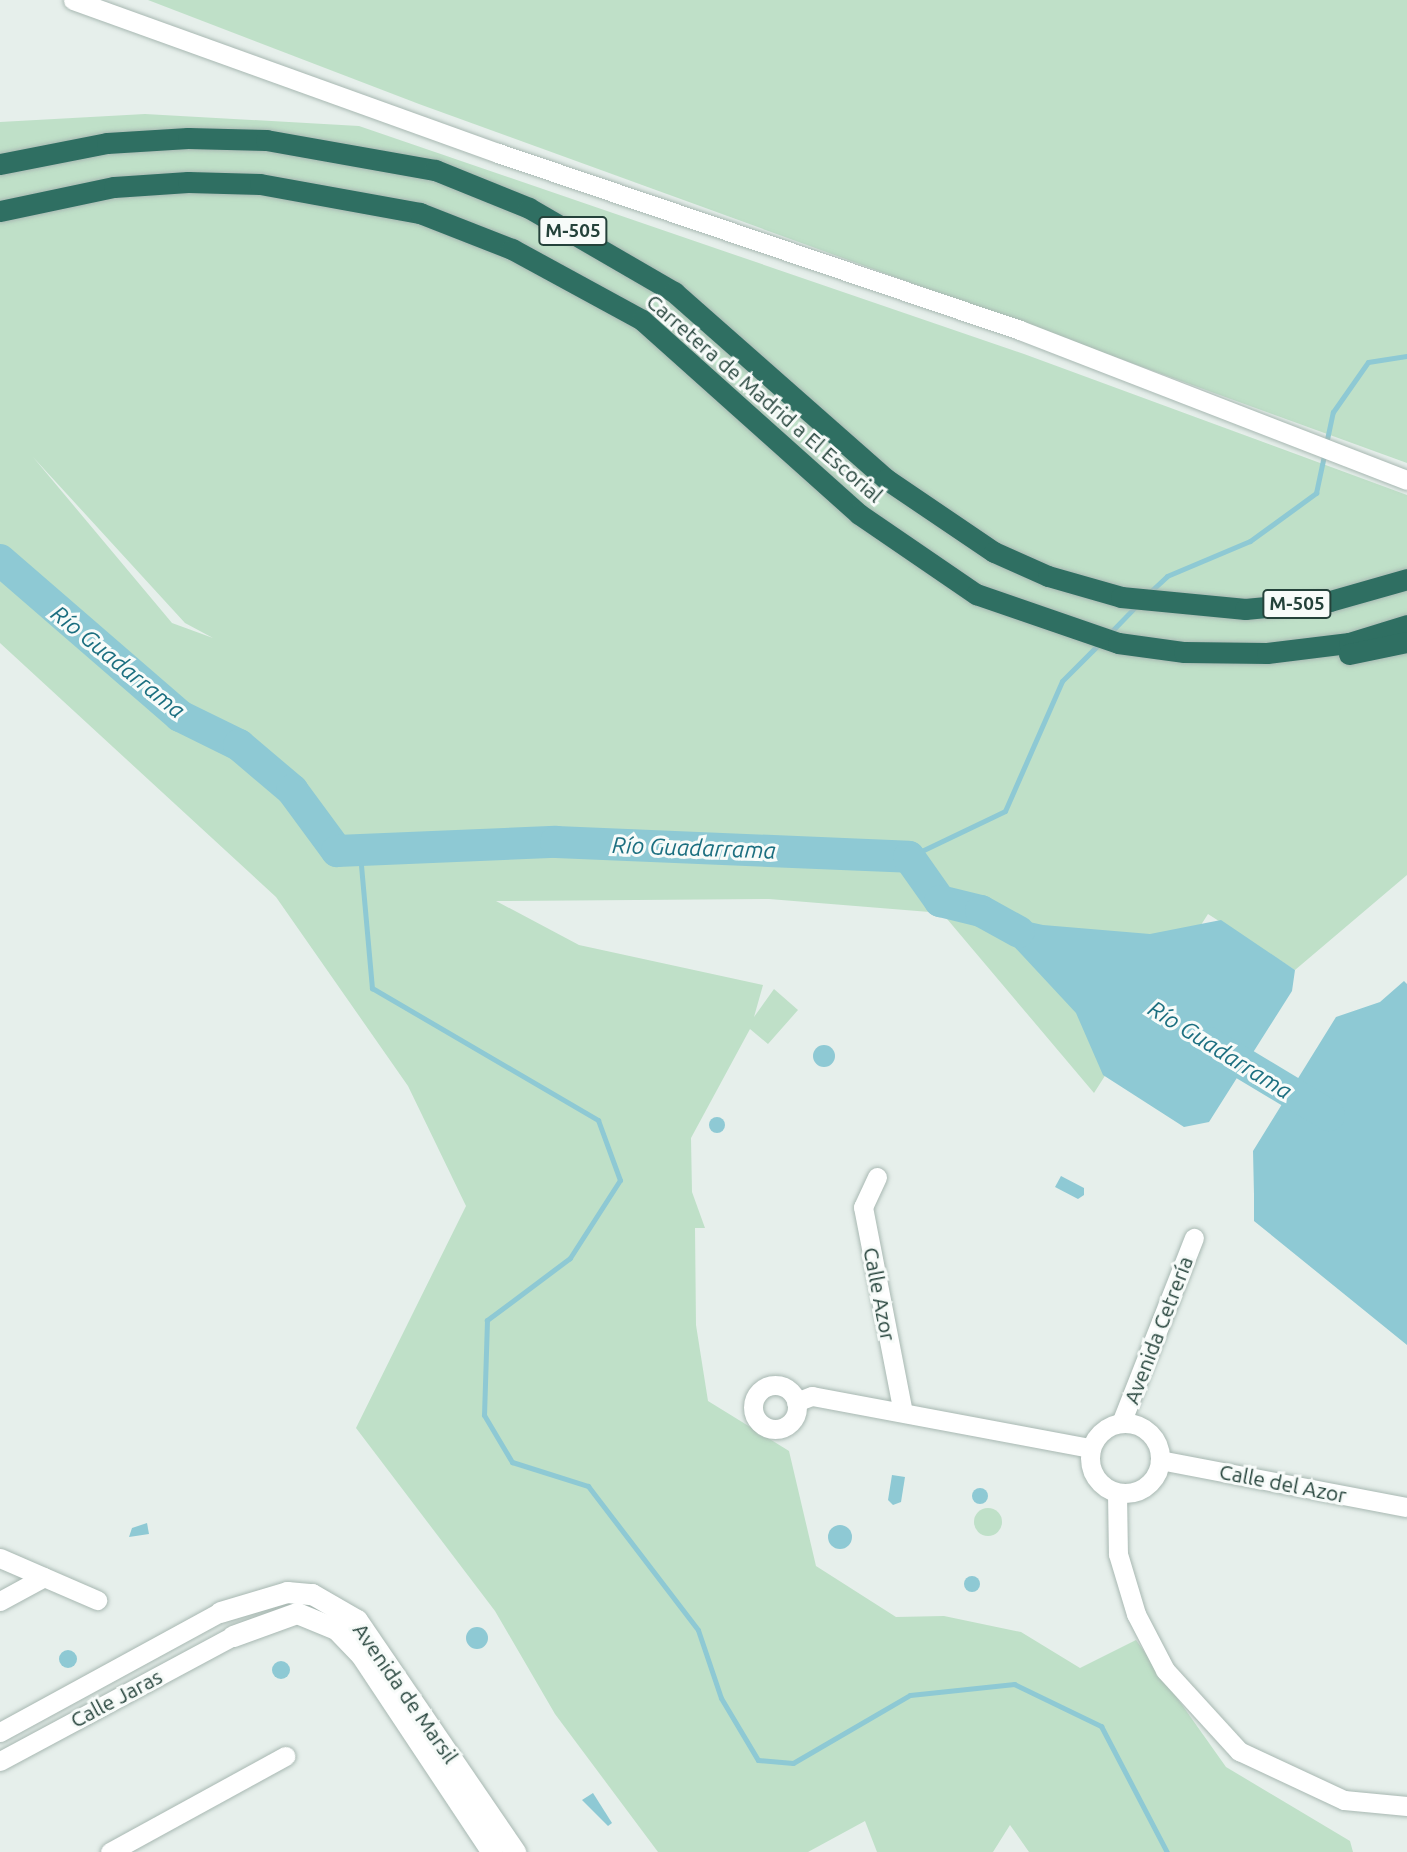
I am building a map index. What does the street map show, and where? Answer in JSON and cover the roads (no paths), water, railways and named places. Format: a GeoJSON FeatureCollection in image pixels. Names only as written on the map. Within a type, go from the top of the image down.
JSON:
{"type":"FeatureCollection","features":[{"type":"Feature","properties":{"kind":"highway","name":"Carretera de Madrid a El Escorial"},"geometry":{"type":"LineString","coordinates":[[0,164],[107,143],[266,140],[447,175],[529,208],[674,292],[886,479],[994,552],[1048,576],[1185,607],[1330,601],[1407,579]]}},
{"type":"Feature","properties":{"kind":"highway","name":"Carretera de Madrid a El Escorial"},"geometry":{"type":"LineString","coordinates":[[0,211],[114,187],[188,182],[260,184],[420,213],[548,267],[642,320],[869,521],[976,594],[1037,619],[1118,643],[1184,652],[1267,653],[1349,643],[1407,625]]}},
{"type":"Feature","properties":{"kind":"highway","name":"M-505"},"geometry":{"type":"LineString","coordinates":[[1267,653],[1321,659],[1407,642]]}},
{"type":"Feature","properties":{"kind":"street"},"geometry":{"type":"LineString","coordinates":[[73,0],[498,153],[1020,330],[1287,439],[1407,480]]}},
{"type":"Feature","properties":{"kind":"street","name":"Calle Azor"},"geometry":{"type":"LineString","coordinates":[[877,1177],[863,1207],[903,1412]]}},
{"type":"Feature","properties":{"kind":"street","name":"Avenida Cetrería"},"geometry":{"type":"LineString","coordinates":[[1121,1423],[1194,1238]]}},
{"type":"Feature","properties":{"kind":"street"},"geometry":{"type":"LineString","coordinates":[[796,1402],[812,1396],[1091,1448]]}},
{"type":"Feature","properties":{"kind":"street"},"geometry":{"type":"LineString","coordinates":[[1121,1423],[1149,1433],[1160,1460],[1146,1486],[1117,1493],[1094,1476],[1091,1448],[1097,1436],[1121,1423]]}},
{"type":"Feature","properties":{"kind":"street","name":"Calle del Azor"},"geometry":{"type":"LineString","coordinates":[[1160,1460],[1407,1507]]}},
{"type":"Feature","properties":{"kind":"street"},"geometry":{"type":"LineString","coordinates":[[1117,1493],[1118,1554],[1136,1614],[1165,1670],[1230,1741],[1344,1800],[1407,1806]]}},
{"type":"Feature","properties":{"kind":"street"},"geometry":{"type":"LineString","coordinates":[[0,1558],[96,1600]]}},
{"type":"Feature","properties":{"kind":"street"},"geometry":{"type":"LineString","coordinates":[[0,1601],[44,1577]]}},
{"type":"Feature","properties":{"kind":"street","name":"Avenida de Marsil"},"geometry":{"type":"LineString","coordinates":[[220,1612],[287,1592],[312,1594],[357,1620],[515,1852]]}},
{"type":"Feature","properties":{"kind":"street","name":"Calle Jaras"},"geometry":{"type":"LineString","coordinates":[[0,1732],[220,1612]]}},
{"type":"Feature","properties":{"kind":"street","name":"Avenida de Marsil"},"geometry":{"type":"LineString","coordinates":[[233,1636],[297,1613],[336,1629],[361,1655],[492,1852]]}},
{"type":"Feature","properties":{"kind":"street","name":"Calle Jaras"},"geometry":{"type":"LineString","coordinates":[[0,1761],[233,1636]]}},
{"type":"Feature","properties":{"kind":"street"},"geometry":{"type":"LineString","coordinates":[[110,1852],[285,1756]]}},
{"type":"Feature","properties":{"kind":"water"},"geometry":{"type":"Polygon","coordinates":[[[981,911],[1043,925],[1150,934],[1221,920],[1295,970],[1292,991],[1209,1122],[1184,1127],[1103,1075],[1076,1013],[981,911]]]}},
{"type":"Feature","properties":{"kind":"water"},"geometry":{"type":"Polygon","coordinates":[[[1404,981],[1407,984],[1407,1345],[1254,1221],[1253,1151],[1336,1017],[1380,1002],[1404,981]]]}},
{"type":"Feature","properties":{"kind":"water"},"geometry":{"type":"Polygon","coordinates":[[[824,1045],[834,1052],[835,1056],[828,1066],[824,1067],[814,1060],[813,1056],[820,1046],[824,1045]]]}},
{"type":"Feature","properties":{"kind":"water"},"geometry":{"type":"Polygon","coordinates":[[[714,1117],[720,1117],[725,1125],[723,1131],[714,1133],[709,1128],[709,1122],[714,1117]]]}},
{"type":"Feature","properties":{"kind":"water"},"geometry":{"type":"Polygon","coordinates":[[[1061,1176],[1084,1188],[1084,1195],[1078,1199],[1055,1187],[1061,1176]]]}},
{"type":"Feature","properties":{"kind":"water"},"geometry":{"type":"Polygon","coordinates":[[[892,1475],[905,1477],[901,1502],[893,1505],[888,1500],[892,1475]]]}},
{"type":"Feature","properties":{"kind":"water"},"geometry":{"type":"Polygon","coordinates":[[[977,1488],[983,1488],[988,1496],[986,1502],[977,1504],[972,1499],[972,1493],[977,1488]]]}},
{"type":"Feature","properties":{"kind":"water"},"geometry":{"type":"Polygon","coordinates":[[[147,1523],[149,1534],[129,1537],[132,1528],[147,1523]]]}},
{"type":"Feature","properties":{"kind":"water"},"geometry":{"type":"Polygon","coordinates":[[[840,1525],[851,1532],[852,1537],[845,1548],[840,1549],[829,1542],[828,1537],[835,1526],[840,1525]]]}},
{"type":"Feature","properties":{"kind":"water"},"geometry":{"type":"Polygon","coordinates":[[[972,1576],[978,1578],[978,1590],[972,1592],[966,1590],[964,1584],[966,1578],[972,1576]]]}},
{"type":"Feature","properties":{"kind":"water"},"geometry":{"type":"Polygon","coordinates":[[[473,1627],[481,1627],[488,1634],[488,1642],[481,1649],[473,1649],[466,1642],[466,1634],[473,1627]]]}},
{"type":"Feature","properties":{"kind":"water"},"geometry":{"type":"Polygon","coordinates":[[[68,1650],[74,1653],[77,1659],[74,1665],[68,1668],[62,1665],[59,1659],[62,1653],[68,1650]]]}},
{"type":"Feature","properties":{"kind":"water"},"geometry":{"type":"Polygon","coordinates":[[[281,1661],[287,1664],[290,1670],[287,1676],[281,1679],[275,1676],[272,1670],[275,1664],[281,1661]]]}},
{"type":"Feature","properties":{"kind":"water"},"geometry":{"type":"Polygon","coordinates":[[[593,1793],[612,1823],[608,1826],[582,1800],[593,1793]]]}},
{"type":"Feature","properties":{"kind":"waterway"},"geometry":{"type":"LineString","coordinates":[[1326,444],[1333,412],[1368,362],[1407,356]]}},
{"type":"Feature","properties":{"kind":"waterway"},"geometry":{"type":"LineString","coordinates":[[1150,592],[1167,576],[1250,541],[1316,493],[1324,454]]}},
{"type":"Feature","properties":{"kind":"waterway","name":"Río Guadarrama"},"geometry":{"type":"LineString","coordinates":[[0,560],[180,716],[239,745],[292,790],[337,851],[556,842],[909,857],[940,901],[981,911],[1019,932]]}},
{"type":"Feature","properties":{"kind":"waterway"},"geometry":{"type":"LineString","coordinates":[[1108,635],[1138,604]]}},
{"type":"Feature","properties":{"kind":"waterway"},"geometry":{"type":"LineString","coordinates":[[909,857],[1005,811],[1062,681],[1101,642]]}},
{"type":"Feature","properties":{"kind":"waterway"},"geometry":{"type":"LineString","coordinates":[[360,854],[372,988],[598,1120],[620,1180],[570,1258],[487,1320],[484,1415],[512,1462],[588,1486],[698,1630],[721,1698],[758,1760],[793,1763],[910,1695],[1014,1684],[1101,1726],[1167,1852]]}},
{"type":"Feature","properties":{"kind":"waterway","name":"Río Guadarrama"},"geometry":{"type":"LineString","coordinates":[[1209,1043],[1329,1115]]}}]}
